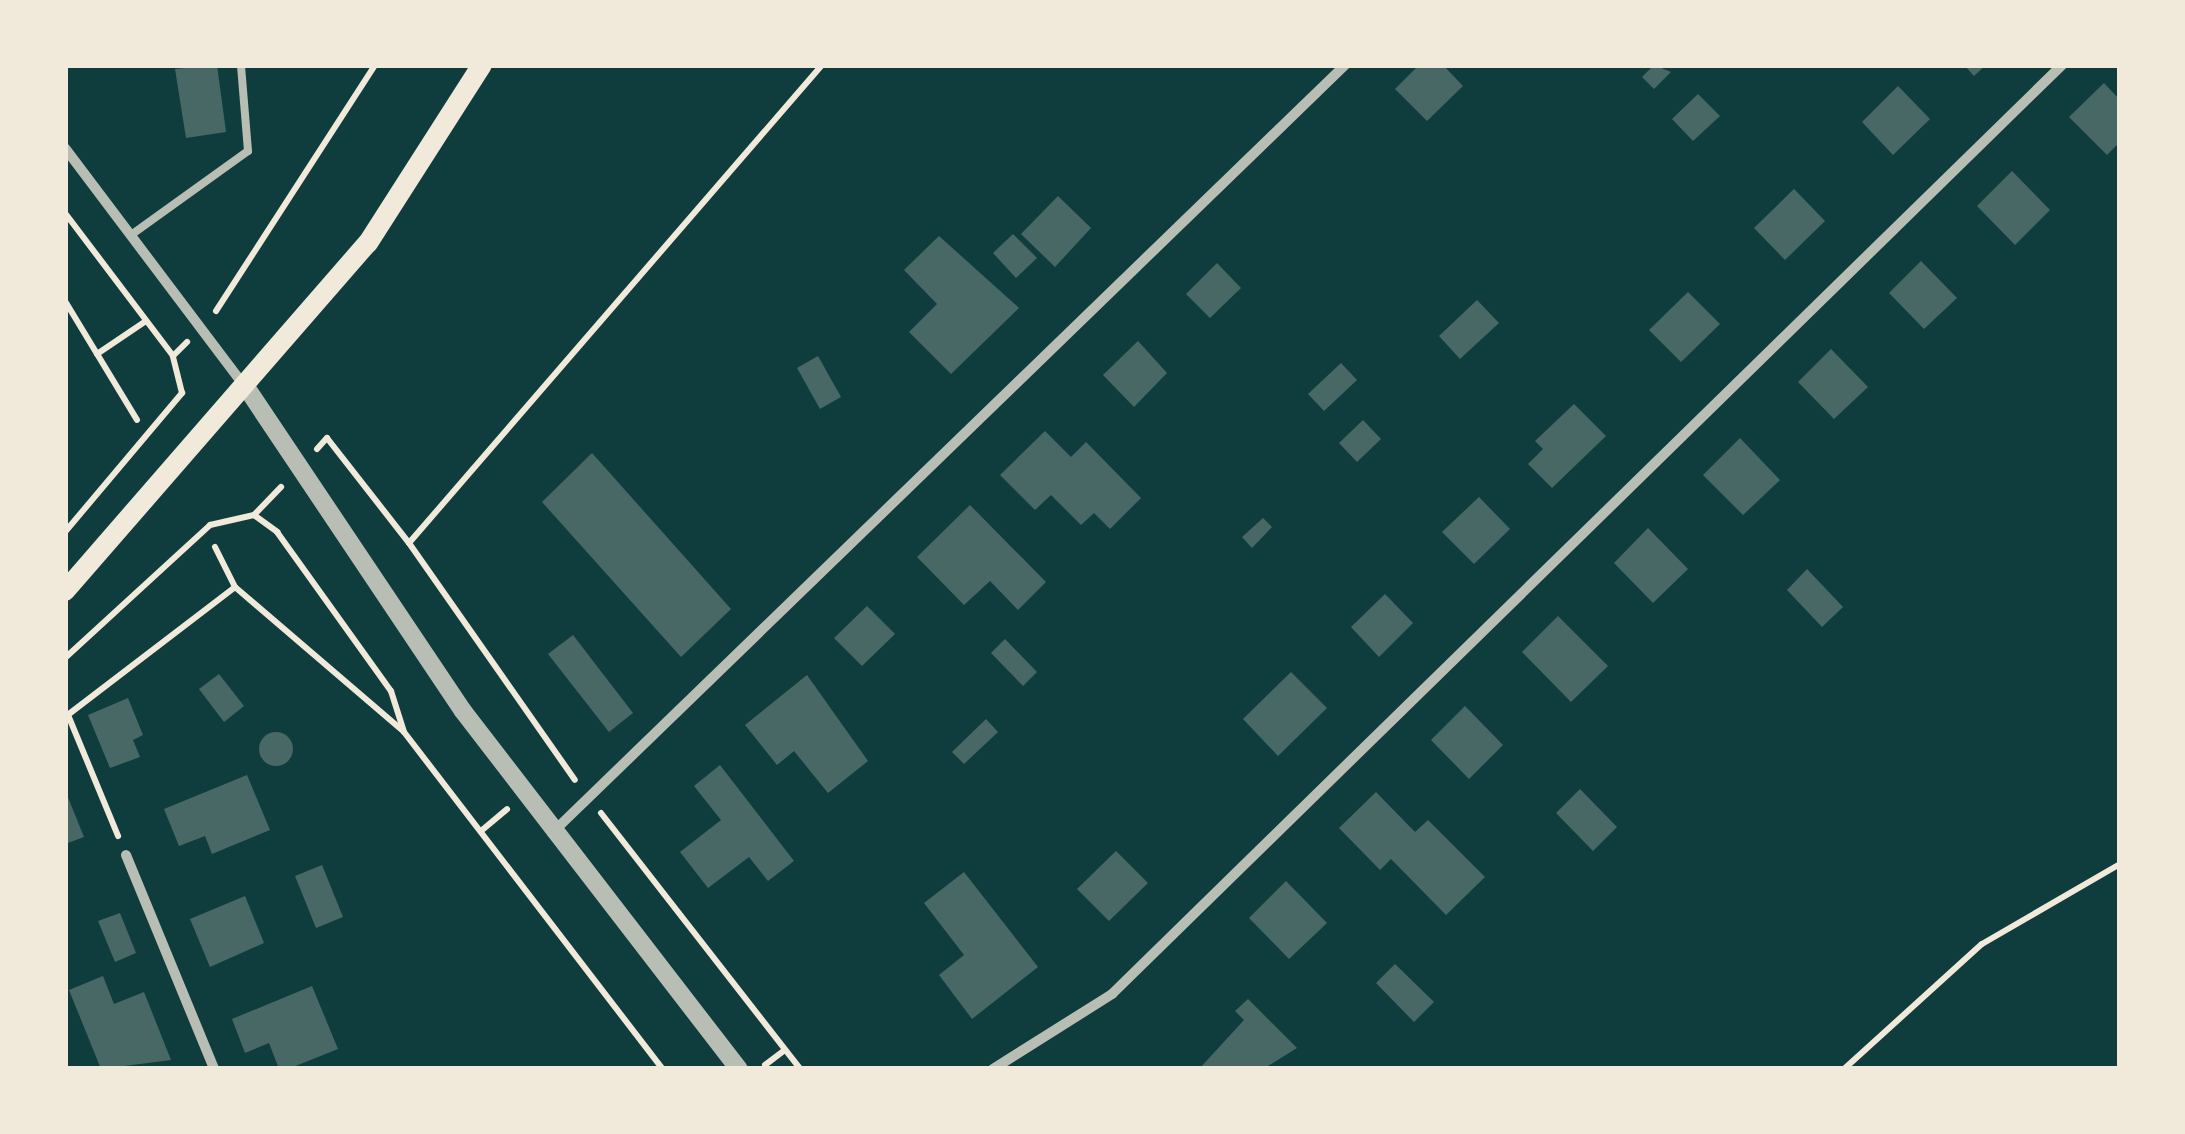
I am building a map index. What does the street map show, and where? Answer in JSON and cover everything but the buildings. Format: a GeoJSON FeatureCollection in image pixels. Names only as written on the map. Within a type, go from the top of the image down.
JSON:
{"type":"FeatureCollection","features":[{"type":"Feature","properties":{"kind":"main road"},"geometry":{"type":"LineString","coordinates":[[65,591],[368,243],[482,65]]}},
{"type":"Feature","properties":{"kind":"street"},"geometry":{"type":"LineString","coordinates":[[552,834],[591,801],[1345,65]]}},
{"type":"Feature","properties":{"kind":"street"},"geometry":{"type":"LineString","coordinates":[[993,1069],[1112,994],[2062,65]]}},
{"type":"Feature","properties":{"kind":"street"},"geometry":{"type":"LineString","coordinates":[[65,148],[246,387],[552,834],[739,1069]]}},
{"type":"Feature","properties":{"kind":"street"},"geometry":{"type":"LineString","coordinates":[[126,856],[214,1069]]}},
{"type":"Feature","properties":{"kind":"lane"},"geometry":{"type":"LineString","coordinates":[[131,235],[248,152],[241,65]]}},
{"type":"Feature","properties":{"kind":"path"},"geometry":{"type":"LineString","coordinates":[[173,356],[235,292],[376,65]]}},
{"type":"Feature","properties":{"kind":"path"},"geometry":{"type":"LineString","coordinates":[[410,543],[822,65]]}},
{"type":"Feature","properties":{"kind":"path"},"geometry":{"type":"LineString","coordinates":[[65,213],[173,356],[182,393],[65,532]]}},
{"type":"Feature","properties":{"kind":"path"},"geometry":{"type":"LineString","coordinates":[[65,301],[137,420]]}},
{"type":"Feature","properties":{"kind":"path"},"geometry":{"type":"LineString","coordinates":[[97,354],[146,320]]}},
{"type":"Feature","properties":{"kind":"path"},"geometry":{"type":"LineString","coordinates":[[327,438],[410,543],[591,801],[800,1069]]}},
{"type":"Feature","properties":{"kind":"path"},"geometry":{"type":"LineString","coordinates":[[65,658],[210,525],[254,515],[276,532],[391,691],[404,732]]}},
{"type":"Feature","properties":{"kind":"path"},"geometry":{"type":"LineString","coordinates":[[214,548],[235,587],[404,732],[663,1069]]}},
{"type":"Feature","properties":{"kind":"path"},"geometry":{"type":"LineString","coordinates":[[126,856],[67,716],[235,587]]}},
{"type":"Feature","properties":{"kind":"path"},"geometry":{"type":"LineString","coordinates":[[1844,1069],[1982,944],[2120,864]]}},
{"type":"Feature","properties":{"kind":"path"},"geometry":{"type":"LineString","coordinates":[[760,1069],[785,1050]]}}]}
